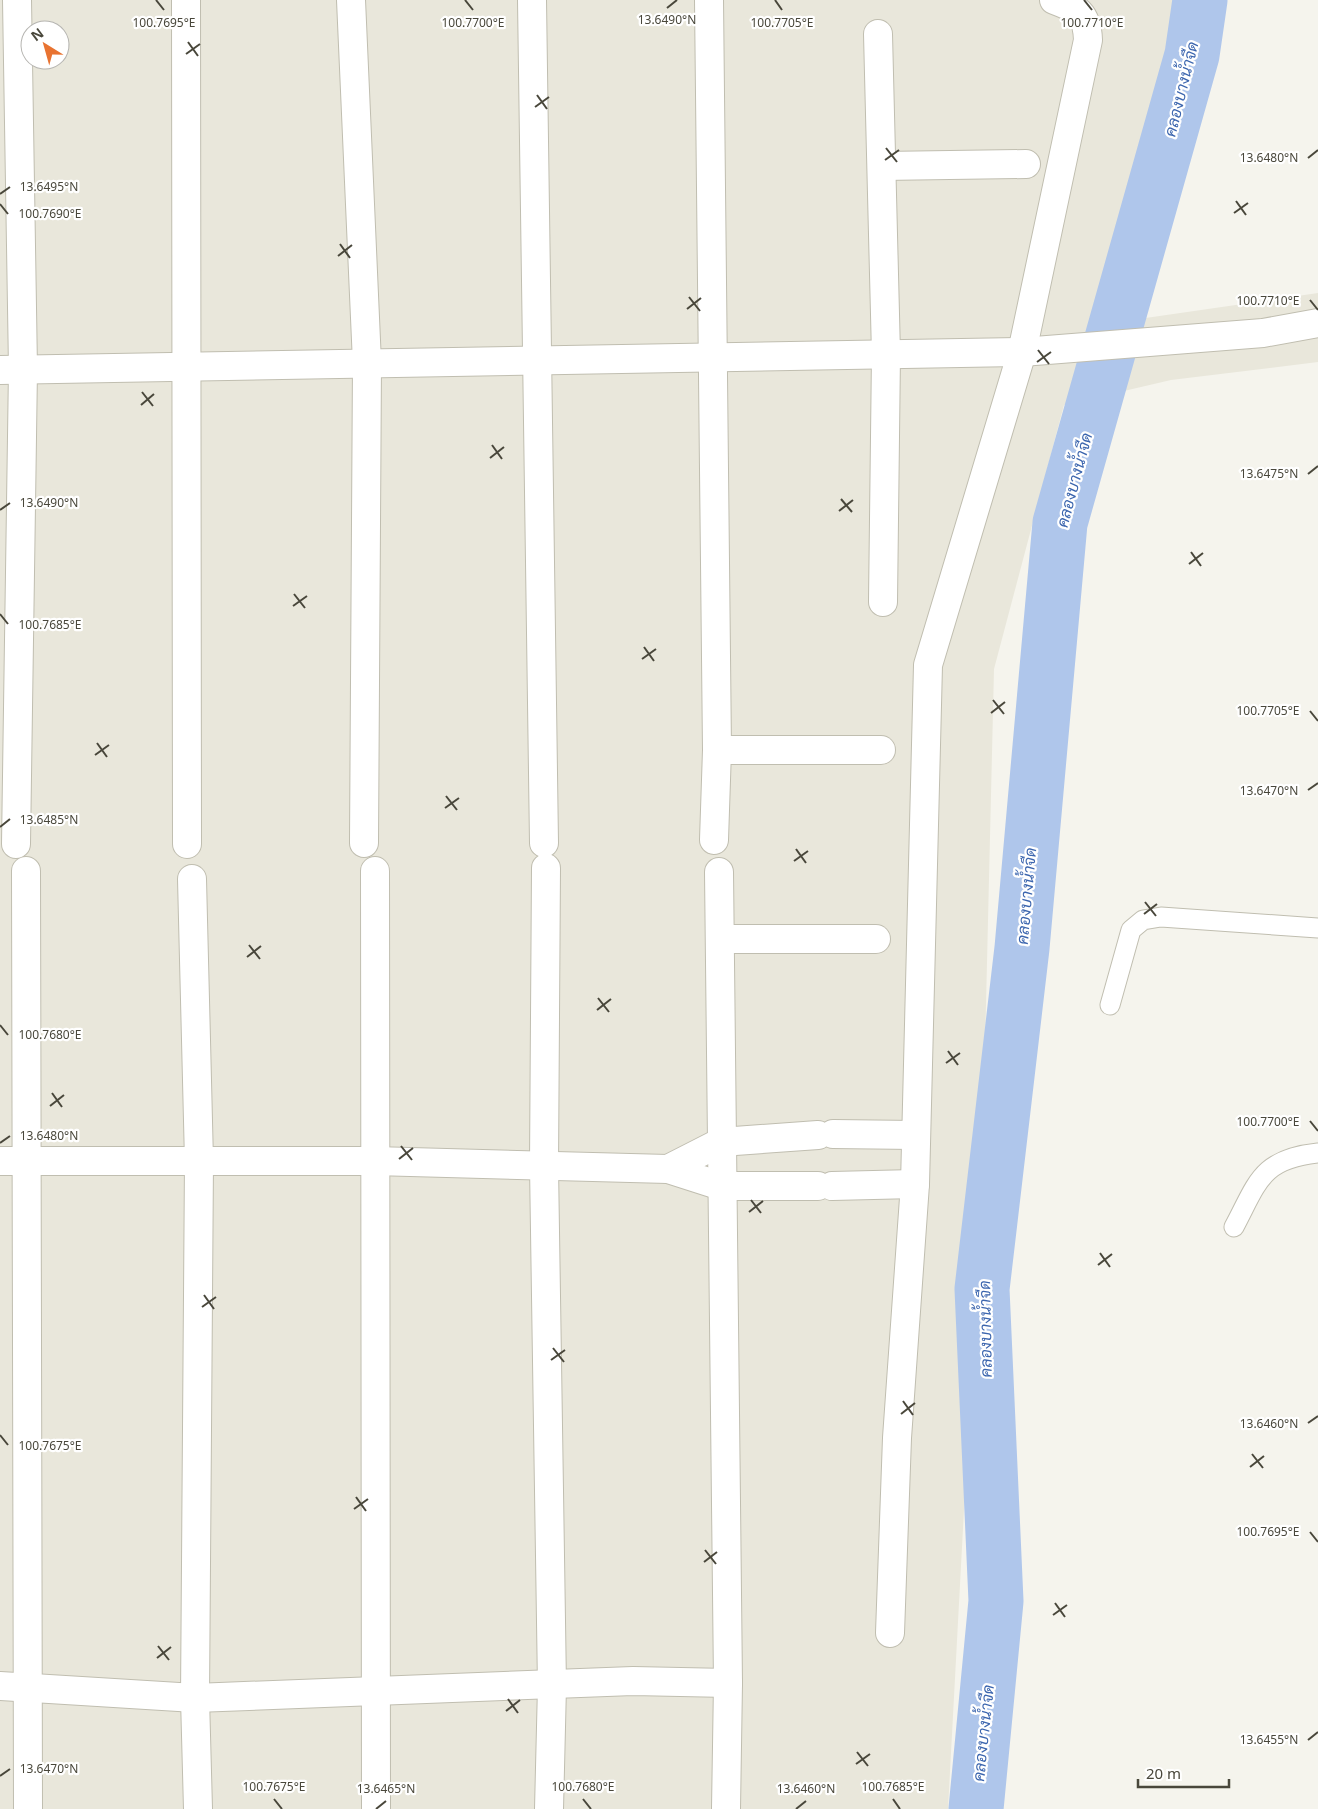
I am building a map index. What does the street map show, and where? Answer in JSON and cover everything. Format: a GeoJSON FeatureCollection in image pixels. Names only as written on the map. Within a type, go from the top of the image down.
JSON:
{"type":"FeatureCollection","features":[{"type":"Feature","properties":{"kind":"street"},"geometry":{"type":"LineString","coordinates":[[16,844],[11,370],[18,0]]}},
{"type":"Feature","properties":{"kind":"street"},"geometry":{"type":"LineString","coordinates":[[186,0],[187,844]]}},
{"type":"Feature","properties":{"kind":"street"},"geometry":{"type":"LineString","coordinates":[[352,0],[367,363],[364,843]]}},
{"type":"Feature","properties":{"kind":"street"},"geometry":{"type":"LineString","coordinates":[[532,0],[545,855],[544,1166],[552,1686],[549,1809]]}},
{"type":"Feature","properties":{"kind":"street"},"geometry":{"type":"LineString","coordinates":[[709,0],[717,750],[714,840]]}},
{"type":"Feature","properties":{"kind":"street"},"geometry":{"type":"LineString","coordinates":[[890,1632],[897,1438],[915,1184],[928,666],[1022,352],[1088,40],[1087,25],[1083,16],[1074,8],[1054,0]]}},
{"type":"Feature","properties":{"kind":"street"},"geometry":{"type":"LineString","coordinates":[[878,34],[886,354],[883,602]]}},
{"type":"Feature","properties":{"kind":"street"},"geometry":{"type":"LineString","coordinates":[[882,166],[1026,164]]}},
{"type":"Feature","properties":{"kind":"street"},"geometry":{"type":"LineString","coordinates":[[11,370],[1022,352],[1263,333],[1318,323]]}},
{"type":"Feature","properties":{"kind":"street"},"geometry":{"type":"LineString","coordinates":[[717,750],[881,750]]}},
{"type":"Feature","properties":{"kind":"street"},"geometry":{"type":"LineString","coordinates":[[374,870],[376,1809]]}},
{"type":"Feature","properties":{"kind":"street"},"geometry":{"type":"LineString","coordinates":[[26,871],[13,1161],[29,1686],[28,1809]]}},
{"type":"Feature","properties":{"kind":"street"},"geometry":{"type":"LineString","coordinates":[[719,872],[728,1683],[726,1809]]}},
{"type":"Feature","properties":{"kind":"street"},"geometry":{"type":"LineString","coordinates":[[192,879],[199,1161],[195,1698],[198,1809]]}},
{"type":"Feature","properties":{"kind":"street"},"geometry":{"type":"LineString","coordinates":[[720,939],[876,939]]}},
{"type":"Feature","properties":{"kind":"street"},"geometry":{"type":"LineString","coordinates":[[668,1169],[721,1142],[826,1135],[915,1135]]}},
{"type":"Feature","properties":{"kind":"street"},"geometry":{"type":"LineString","coordinates":[[13,1161],[374,1161],[668,1169],[721,1186],[915,1184]]}},
{"type":"Feature","properties":{"kind":"street"},"geometry":{"type":"LineString","coordinates":[[0,1686],[29,1686],[195,1698],[634,1682],[728,1683]]}},
{"type":"Feature","properties":{"kind":"lane"},"geometry":{"type":"LineString","coordinates":[[1110,1005],[1131,930],[1143,920],[1161,917],[1318,928]]}},
{"type":"Feature","properties":{"kind":"lane"},"geometry":{"type":"LineString","coordinates":[[1234,1227],[1267,1170],[1282,1160],[1318,1152]]}},
{"type":"Feature","properties":{"kind":"shaded area"},"geometry":{"type":"Polygon","coordinates":[[[0,0],[1177,0],[1131,201],[1111,323],[1318,293],[1318,362],[1171,380],[1064,405],[994,669],[982,1173],[948,1809],[0,1809],[0,0]]]}},
{"type":"Feature","properties":{"kind":"waterway","name":"คลองบางน้ำจืด"},"geometry":{"type":"LineString","coordinates":[[976,1809],[996,1601],[982,1289],[1022,948],[1060,523],[1192,55],[1200,0]]}}]}
